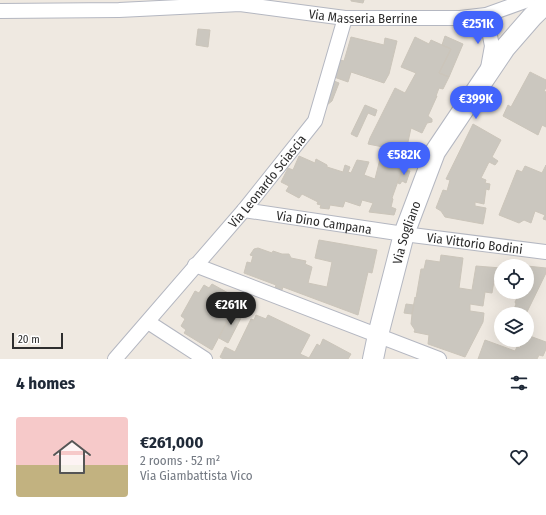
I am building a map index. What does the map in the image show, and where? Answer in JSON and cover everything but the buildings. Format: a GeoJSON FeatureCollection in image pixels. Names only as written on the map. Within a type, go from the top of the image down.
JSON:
{"type":"FeatureCollection","features":[{"type":"Feature","properties":{"kind":"street"},"geometry":{"type":"LineString","coordinates":[[486,15],[528,0]]}},
{"type":"Feature","properties":{"kind":"street","name":"Via Sogliano"},"geometry":{"type":"LineString","coordinates":[[373,359],[404,234],[435,152],[505,48],[546,3]]}},
{"type":"Feature","properties":{"kind":"street","name":"Via Masseria Berrine"},"geometry":{"type":"LineString","coordinates":[[0,11],[119,10],[240,4],[345,18],[460,18],[486,15]]}},
{"type":"Feature","properties":{"kind":"street","name":"Via Sogliano"},"geometry":{"type":"LineString","coordinates":[[486,15],[492,46],[487,74]]}},
{"type":"Feature","properties":{"kind":"street","name":"Via Leonardo Sciascia"},"geometry":{"type":"LineString","coordinates":[[115,359],[244,210],[315,121],[345,18]]}},
{"type":"Feature","properties":{"kind":"street","name":"Via Dino Campana"},"geometry":{"type":"LineString","coordinates":[[244,210],[404,234]]}},
{"type":"Feature","properties":{"kind":"street","name":"Via Vittorio Bodini"},"geometry":{"type":"LineString","coordinates":[[404,234],[546,252]]}},
{"type":"Feature","properties":{"kind":"street"},"geometry":{"type":"LineString","coordinates":[[195,265],[440,359]]}},
{"type":"Feature","properties":{"kind":"street"},"geometry":{"type":"LineString","coordinates":[[148,322],[205,359]]}}]}
